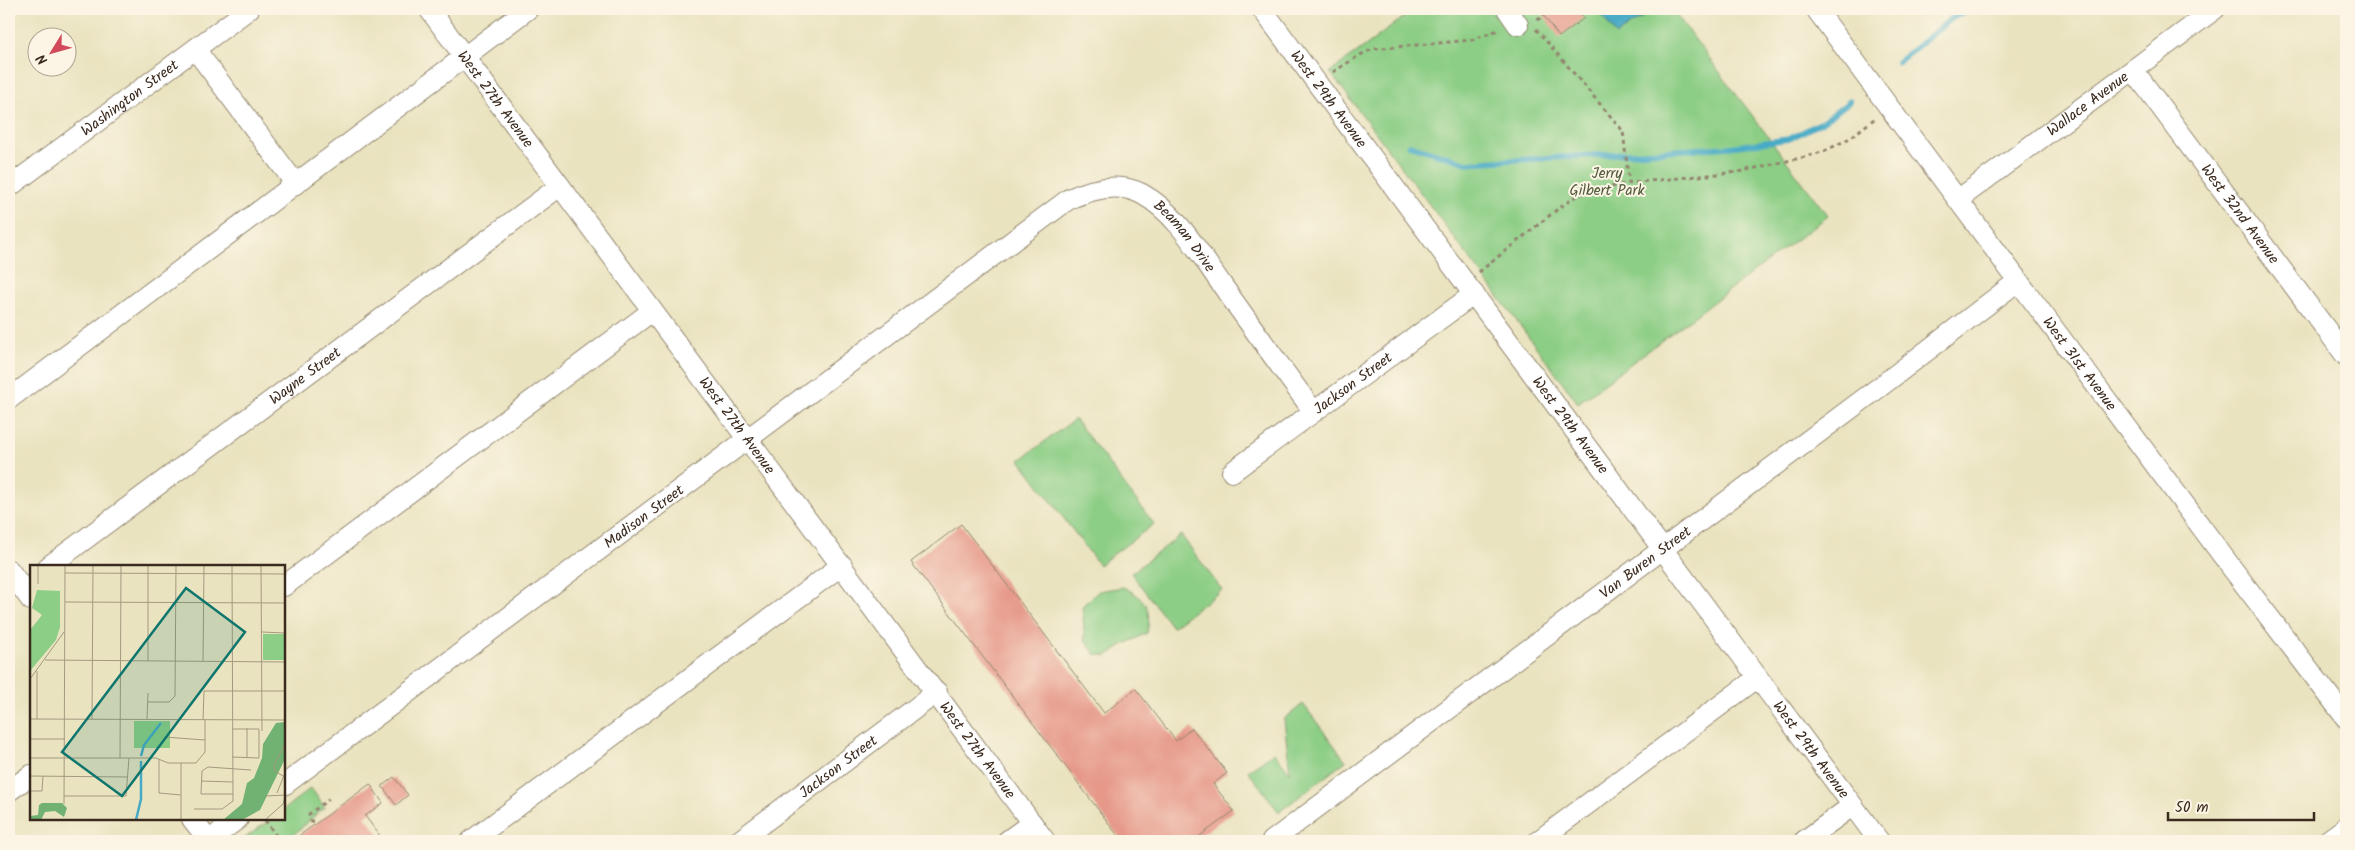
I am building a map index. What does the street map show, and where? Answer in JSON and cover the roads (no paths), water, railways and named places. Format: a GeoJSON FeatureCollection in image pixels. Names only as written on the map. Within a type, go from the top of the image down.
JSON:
{"type":"FeatureCollection","features":[{"type":"Feature","properties":{"kind":"street","name":"Washington Street"},"geometry":{"type":"LineString","coordinates":[[9,187],[249,9]]}},
{"type":"Feature","properties":{"kind":"street","name":"West 27th Avenue"},"geometry":{"type":"LineString","coordinates":[[429,9],[1046,841]]}},
{"type":"Feature","properties":{"kind":"street"},"geometry":{"type":"LineString","coordinates":[[9,399],[528,9]]}},
{"type":"Feature","properties":{"kind":"street","name":"West 29th Avenue"},"geometry":{"type":"LineString","coordinates":[[1262,9],[1878,841]]}},
{"type":"Feature","properties":{"kind":"street","name":"West 31st Avenue"},"geometry":{"type":"LineString","coordinates":[[1816,9],[2346,718]]}},
{"type":"Feature","properties":{"kind":"street","name":"Wallace Avenue"},"geometry":{"type":"LineString","coordinates":[[1959,199],[2134,71],[2215,9]]}},
{"type":"Feature","properties":{"kind":"street"},"geometry":{"type":"LineString","coordinates":[[195,49],[295,183]]}},
{"type":"Feature","properties":{"kind":"street","name":"West 32nd Avenue"},"geometry":{"type":"LineString","coordinates":[[2134,71],[2346,356]]}},
{"type":"Feature","properties":{"kind":"street","name":"Wayne Street"},"geometry":{"type":"LineString","coordinates":[[50,565],[560,186]]}},
{"type":"Feature","properties":{"kind":"street","name":"Beaman Drive"},"geometry":{"type":"LineString","coordinates":[[1003,248],[1069,199],[1091,189],[1116,187],[1140,193],[1165,210],[1189,240],[1314,412]]}},
{"type":"Feature","properties":{"kind":"street","name":"Madison Street"},"geometry":{"type":"LineString","coordinates":[[285,784],[1003,248]]}},
{"type":"Feature","properties":{"kind":"street","name":"Van Buren Street"},"geometry":{"type":"LineString","coordinates":[[1272,841],[1662,548],[1884,385],[2018,281]]}},
{"type":"Feature","properties":{"kind":"street","name":"Jackson Street"},"geometry":{"type":"LineString","coordinates":[[1232,472],[1474,294]]}},
{"type":"Feature","properties":{"kind":"street"},"geometry":{"type":"LineString","coordinates":[[285,585],[652,311]]}},
{"type":"Feature","properties":{"kind":"street"},"geometry":{"type":"LineString","coordinates":[[471,841],[842,565]]}},
{"type":"Feature","properties":{"kind":"street"},"geometry":{"type":"LineString","coordinates":[[9,570],[23,591]]}},
{"type":"Feature","properties":{"kind":"street"},"geometry":{"type":"LineString","coordinates":[[1538,841],[1757,678]]}},
{"type":"Feature","properties":{"kind":"street","name":"Jackson Street"},"geometry":{"type":"LineString","coordinates":[[739,841],[937,692]]}},
{"type":"Feature","properties":{"kind":"street"},"geometry":{"type":"LineString","coordinates":[[9,791],[30,776]]}},
{"type":"Feature","properties":{"kind":"street"},"geometry":{"type":"LineString","coordinates":[[1804,841],[1852,806]]}},
{"type":"Feature","properties":{"kind":"street"},"geometry":{"type":"LineString","coordinates":[[193,820],[209,841],[237,820]]}},
{"type":"Feature","properties":{"kind":"street"},"geometry":{"type":"LineString","coordinates":[[1007,841],[1032,823]]}},
{"type":"Feature","properties":{"kind":"street"},"geometry":{"type":"LineString","coordinates":[[2327,841],[2346,827]]}},
{"type":"Feature","properties":{"kind":"water"},"geometry":{"type":"Polygon","coordinates":[[[1597,9],[1639,9],[1644,16],[1616,35],[1597,9]]]}},
{"type":"Feature","properties":{"kind":"waterway"},"geometry":{"type":"LineString","coordinates":[[1898,62],[1951,19],[1969,9]]}},
{"type":"Feature","properties":{"kind":"waterway"},"geometry":{"type":"LineString","coordinates":[[1409,145],[1467,163],[1729,147],[1789,139],[1824,121],[1850,101]]}},
{"type":"Feature","properties":{"kind":"park label","name":"Jerry Gilbert Park"},"geometry":{"type":"Point","coordinates":[1607,182]}}]}
